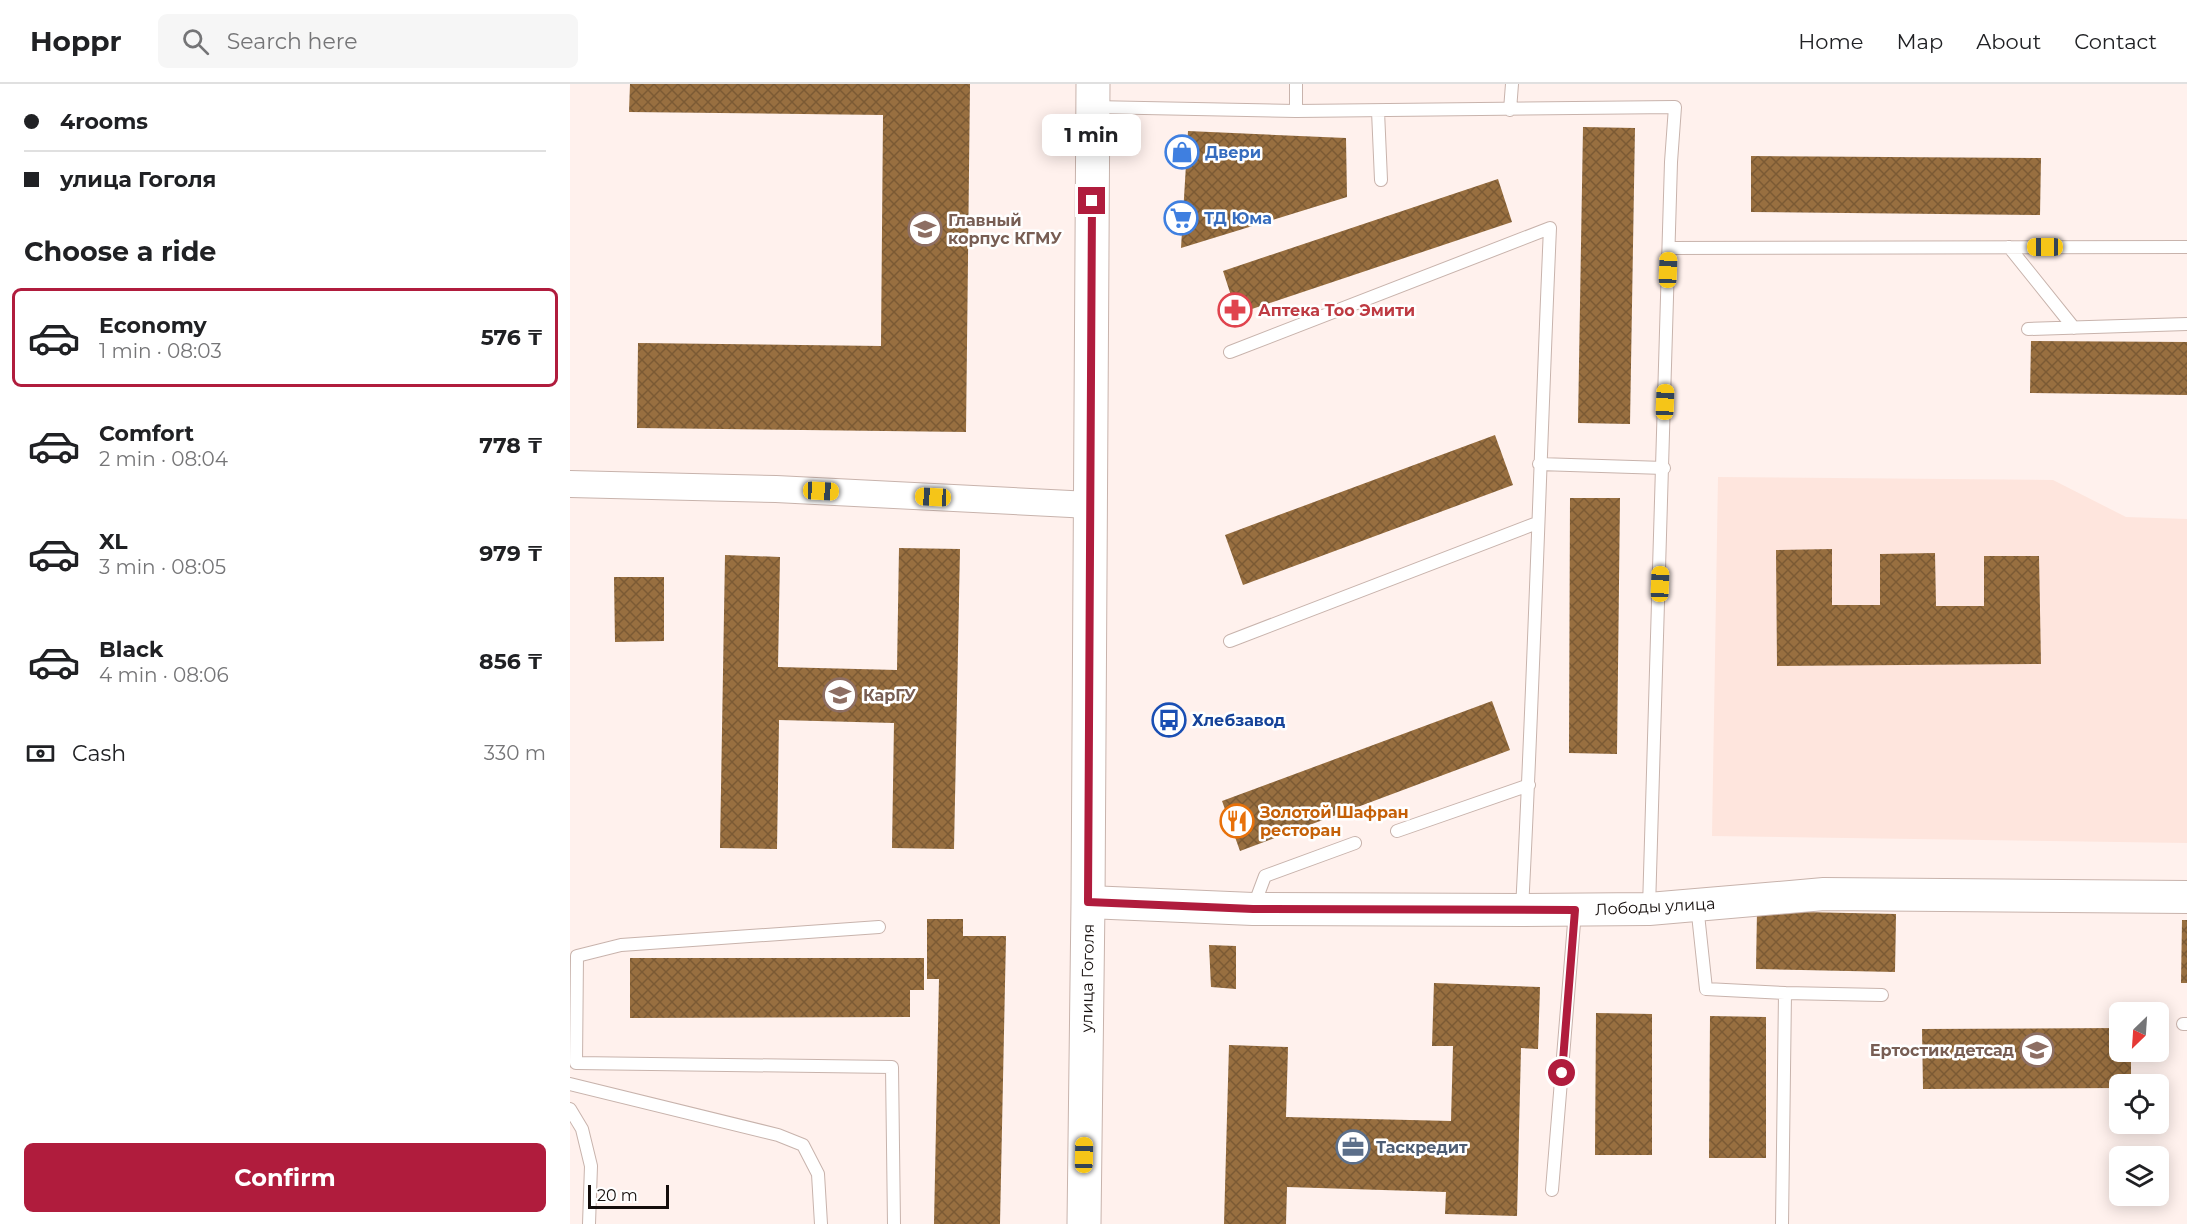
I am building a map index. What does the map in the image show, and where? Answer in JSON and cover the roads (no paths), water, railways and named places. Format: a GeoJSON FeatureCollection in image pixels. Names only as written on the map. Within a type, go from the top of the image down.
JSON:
{"type":"FeatureCollection","features":[{"type":"Feature","properties":{"kind":"highway","name":"улица Гоголя"},"geometry":{"type":"LineString","coordinates":[[1084,1224],[1093,96]]}},
{"type":"Feature","properties":{"kind":"street"},"geometry":{"type":"LineString","coordinates":[[570,484],[776,489],[1090,505]]}},
{"type":"Feature","properties":{"kind":"street","name":"Лободы улица"},"geometry":{"type":"LineString","coordinates":[[1088,902],[1253,909],[1575,910],[1649,909],[1824,894],[2187,897]]}},
{"type":"Feature","properties":{"kind":"lane"},"geometry":{"type":"LineString","coordinates":[[1296,84],[1296,111]]}},
{"type":"Feature","properties":{"kind":"lane"},"geometry":{"type":"LineString","coordinates":[[1510,110],[1512,84]]}},
{"type":"Feature","properties":{"kind":"lane"},"geometry":{"type":"LineString","coordinates":[[1093,96],[1296,111],[1675,107],[1649,909]]}},
{"type":"Feature","properties":{"kind":"lane"},"geometry":{"type":"LineString","coordinates":[[1378,111],[1381,180]]}},
{"type":"Feature","properties":{"kind":"lane"},"geometry":{"type":"LineString","coordinates":[[1230,351],[1550,228],[1522,910]]}},
{"type":"Feature","properties":{"kind":"lane"},"geometry":{"type":"LineString","coordinates":[[2009,247],[2074,328]]}},
{"type":"Feature","properties":{"kind":"lane"},"geometry":{"type":"LineString","coordinates":[[1669,248],[2187,247]]}},
{"type":"Feature","properties":{"kind":"lane"},"geometry":{"type":"LineString","coordinates":[[2028,329],[2187,324]]}},
{"type":"Feature","properties":{"kind":"lane"},"geometry":{"type":"LineString","coordinates":[[1539,464],[1664,468]]}},
{"type":"Feature","properties":{"kind":"lane"},"geometry":{"type":"LineString","coordinates":[[1230,641],[1537,523]]}},
{"type":"Feature","properties":{"kind":"lane"},"geometry":{"type":"LineString","coordinates":[[1397,831],[1528,785]]}},
{"type":"Feature","properties":{"kind":"lane"},"geometry":{"type":"LineString","coordinates":[[1253,909],[1265,876],[1355,843]]}},
{"type":"Feature","properties":{"kind":"lane"},"geometry":{"type":"LineString","coordinates":[[1697,905],[1706,989],[1882,995]]}},
{"type":"Feature","properties":{"kind":"lane"},"geometry":{"type":"LineString","coordinates":[[1552,1190],[1575,910]]}},
{"type":"Feature","properties":{"kind":"lane"},"geometry":{"type":"LineString","coordinates":[[879,927],[621,945],[577,956],[576,1063],[892,1067],[894,1224]]}},
{"type":"Feature","properties":{"kind":"lane"},"geometry":{"type":"LineString","coordinates":[[1782,1224],[1785,993]]}},
{"type":"Feature","properties":{"kind":"lane"},"geometry":{"type":"LineString","coordinates":[[570,1084],[778,1135],[803,1145],[818,1174],[821,1224]]}},
{"type":"Feature","properties":{"kind":"lane"},"geometry":{"type":"LineString","coordinates":[[570,1109],[582,1129],[591,1166],[589,1224]]}},
{"type":"Feature","properties":{"kind":"place","name":"Двери"},"geometry":{"type":"Point","coordinates":[1182,152]}},
{"type":"Feature","properties":{"kind":"place","name":"ТД Юма"},"geometry":{"type":"Point","coordinates":[1181,218]}},
{"type":"Feature","properties":{"kind":"place","name":"Главный корпус КГМУ"},"geometry":{"type":"Point","coordinates":[925,229]}},
{"type":"Feature","properties":{"kind":"place","name":"Аптека Тоо Эмити"},"geometry":{"type":"Point","coordinates":[1235,310]}},
{"type":"Feature","properties":{"kind":"place","name":"КарГУ"},"geometry":{"type":"Point","coordinates":[840,695]}},
{"type":"Feature","properties":{"kind":"place","name":"Хлебзавод"},"geometry":{"type":"Point","coordinates":[1169,720]}},
{"type":"Feature","properties":{"kind":"place","name":"Золотой Шафран ресторан"},"geometry":{"type":"Point","coordinates":[1237,821]}},
{"type":"Feature","properties":{"kind":"place","name":"Ертостик детсад"},"geometry":{"type":"Point","coordinates":[2037,1050]}},
{"type":"Feature","properties":{"kind":"place","name":"Таскредит"},"geometry":{"type":"Point","coordinates":[1353,1147]}}]}
